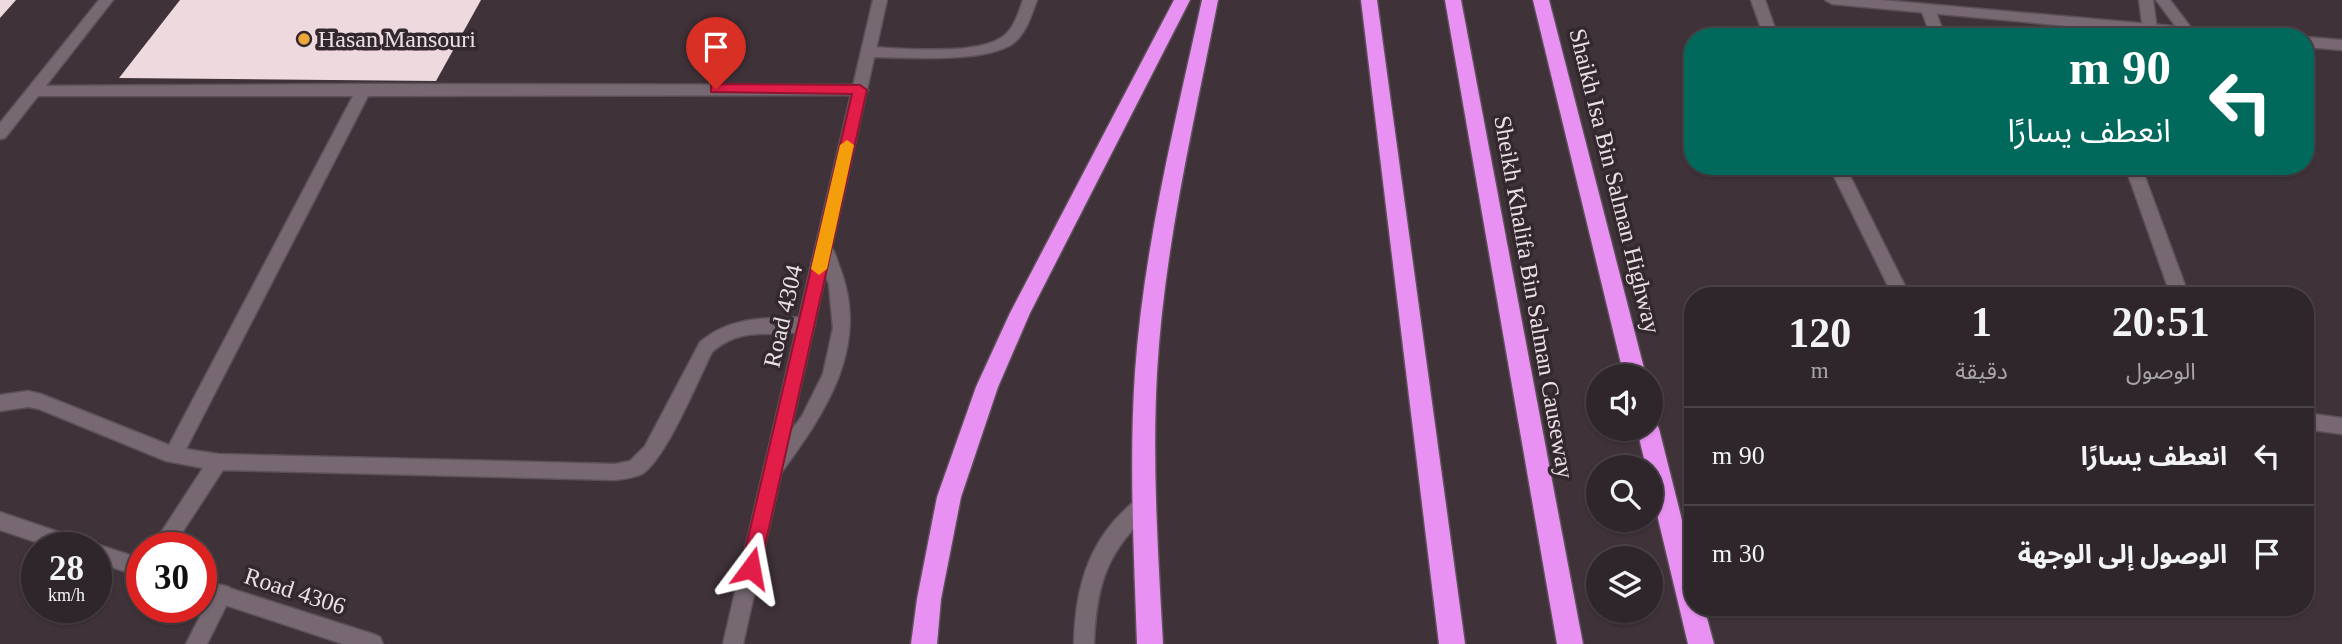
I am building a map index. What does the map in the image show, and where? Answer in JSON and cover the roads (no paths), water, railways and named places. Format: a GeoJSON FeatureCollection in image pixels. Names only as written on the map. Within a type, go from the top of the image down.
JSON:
{"type":"FeatureCollection","features":[{"type":"Feature","properties":{"kind":"highway"},"geometry":{"type":"LineString","coordinates":[[924,644],[929,599],[949,497],[987,387],[1020,313],[1182,0]]}},
{"type":"Feature","properties":{"kind":"highway"},"geometry":{"type":"LineString","coordinates":[[1150,644],[1145,503],[1146,372],[1155,279],[1210,0]]}},
{"type":"Feature","properties":{"kind":"highway"},"geometry":{"type":"LineString","coordinates":[[1369,0],[1452,644]]}},
{"type":"Feature","properties":{"kind":"highway","name":"Sheikh Khalifa Bin Salman Causeway"},"geometry":{"type":"LineString","coordinates":[[1453,0],[1570,644]]}},
{"type":"Feature","properties":{"kind":"highway","name":"Shaikh Isa Bin Salman Highway"},"geometry":{"type":"LineString","coordinates":[[1541,0],[1632,364]]}},
{"type":"Feature","properties":{"kind":"highway"},"geometry":{"type":"LineString","coordinates":[[1651,441],[1684,575]]}},
{"type":"Feature","properties":{"kind":"highway"},"geometry":{"type":"LineString","coordinates":[[1694,616],[1701,644]]}},
{"type":"Feature","properties":{"kind":"street"},"geometry":{"type":"LineString","coordinates":[[0,134],[106,0]]}},
{"type":"Feature","properties":{"kind":"street","name":"Road 4304"},"geometry":{"type":"LineString","coordinates":[[733,644],[880,0]]}},
{"type":"Feature","properties":{"kind":"street"},"geometry":{"type":"LineString","coordinates":[[868,52],[972,51],[999,45],[1015,33],[1030,0]]}},
{"type":"Feature","properties":{"kind":"street"},"geometry":{"type":"LineString","coordinates":[[1758,0],[1768,28]]}},
{"type":"Feature","properties":{"kind":"street"},"geometry":{"type":"LineString","coordinates":[[1832,0],[1928,9],[2064,28]]}},
{"type":"Feature","properties":{"kind":"street"},"geometry":{"type":"LineString","coordinates":[[2146,0],[2150,28]]}},
{"type":"Feature","properties":{"kind":"street"},"geometry":{"type":"LineString","coordinates":[[2163,0],[2184,28]]}},
{"type":"Feature","properties":{"kind":"street"},"geometry":{"type":"LineString","coordinates":[[1928,9],[1935,28]]}},
{"type":"Feature","properties":{"kind":"street"},"geometry":{"type":"LineString","coordinates":[[2314,43],[2342,45]]}},
{"type":"Feature","properties":{"kind":"street"},"geometry":{"type":"LineString","coordinates":[[173,455],[364,89]]}},
{"type":"Feature","properties":{"kind":"street"},"geometry":{"type":"LineString","coordinates":[[34,91],[860,90]]}},
{"type":"Feature","properties":{"kind":"street"},"geometry":{"type":"LineString","coordinates":[[0,122],[19,111]]}},
{"type":"Feature","properties":{"kind":"street"},"geometry":{"type":"LineString","coordinates":[[1842,175],[1898,287]]}},
{"type":"Feature","properties":{"kind":"street"},"geometry":{"type":"LineString","coordinates":[[2136,175],[2177,287]]}},
{"type":"Feature","properties":{"kind":"street"},"geometry":{"type":"LineString","coordinates":[[774,467],[809,421],[832,374],[842,328],[838,285],[824,248]]}},
{"type":"Feature","properties":{"kind":"street"},"geometry":{"type":"LineString","coordinates":[[0,404],[28,399],[41,402],[173,455],[218,462],[625,471],[635,468],[652,452],[713,339],[731,329],[806,324]]}},
{"type":"Feature","properties":{"kind":"street"},"geometry":{"type":"LineString","coordinates":[[2314,422],[2342,426]]}},
{"type":"Feature","properties":{"kind":"street"},"geometry":{"type":"LineString","coordinates":[[172,532],[218,462]]}},
{"type":"Feature","properties":{"kind":"street"},"geometry":{"type":"LineString","coordinates":[[1084,644],[1084,613],[1088,588],[1097,562],[1117,530],[1145,503]]}},
{"type":"Feature","properties":{"kind":"street"},"geometry":{"type":"LineString","coordinates":[[0,521],[33,532]]}},
{"type":"Feature","properties":{"kind":"street","name":"Road 4306"},"geometry":{"type":"LineString","coordinates":[[217,592],[348,640],[373,644]]}},
{"type":"Feature","properties":{"kind":"street"},"geometry":{"type":"LineString","coordinates":[[196,644],[222,594]]}},
{"type":"Feature","properties":{"kind":"place","name":"Hasan Mansouri"},"geometry":{"type":"Point","coordinates":[304,39]}}]}
